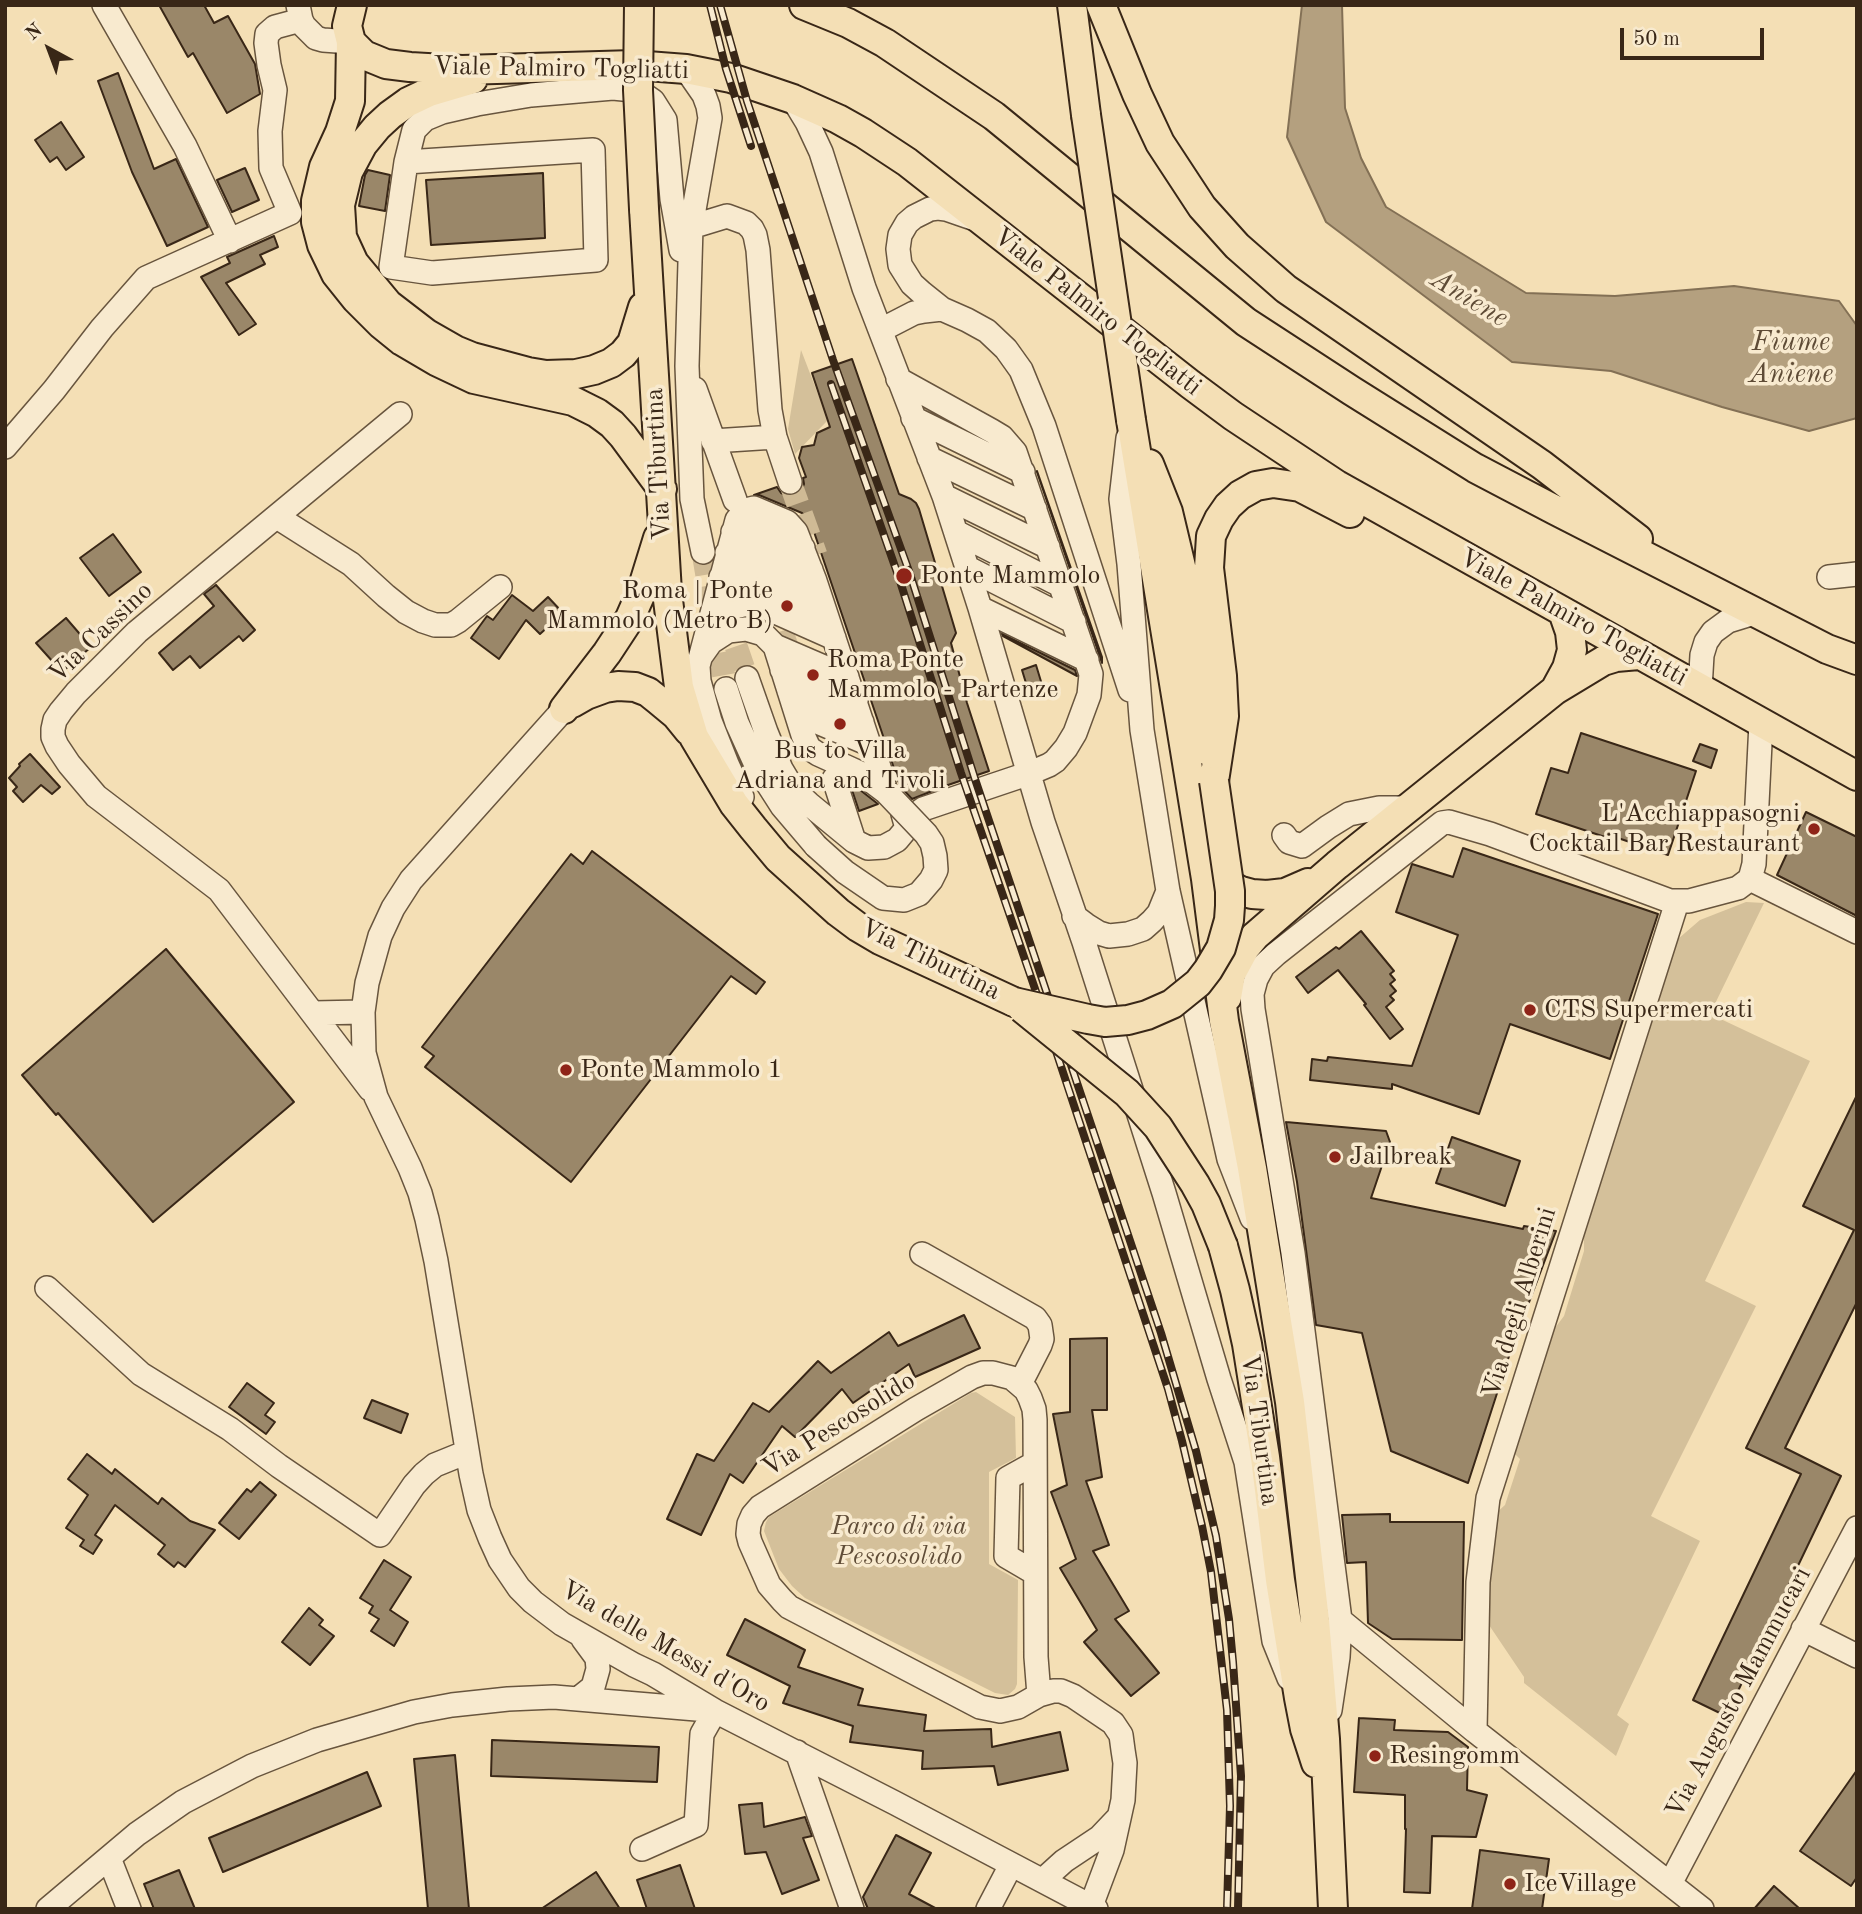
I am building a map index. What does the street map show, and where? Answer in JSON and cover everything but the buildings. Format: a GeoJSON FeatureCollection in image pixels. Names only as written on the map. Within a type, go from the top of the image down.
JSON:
{"type":"FeatureCollection","features":[{"type":"Feature","properties":{"kind":"main road"},"geometry":{"type":"LineString","coordinates":[[352,5],[347,26],[351,42],[350,101],[320,179],[315,211],[317,230],[336,274],[356,299],[391,333],[436,361],[474,379],[573,401],[597,413],[623,436],[662,489]]}},
{"type":"Feature","properties":{"kind":"main road","name":"Via Tiburtina"},"geometry":{"type":"LineString","coordinates":[[639,5],[638,90],[662,526],[679,687],[694,737],[734,804],[752,828],[778,858],[816,893],[858,927],[890,945],[1014,1002],[1127,1093],[1158,1127],[1195,1184],[1223,1246],[1247,1344],[1299,1698],[1305,1729],[1327,1798]]}},
{"type":"Feature","properties":{"kind":"main road"},"geometry":{"type":"LineString","coordinates":[[804,5],[848,23],[885,43],[971,100],[1020,136],[1246,321],[1475,468],[1827,649],[1857,660]]}},
{"type":"Feature","properties":{"kind":"main road","name":"Via Tiburtina"},"geometry":{"type":"LineString","coordinates":[[1072,5],[1131,420],[1199,837],[1224,1021],[1290,1402],[1315,1621],[1331,1834],[1333,1909]]}},
{"type":"Feature","properties":{"kind":"main road"},"geometry":{"type":"LineString","coordinates":[[1101,5],[1137,94],[1160,142],[1202,207],[1237,246],[1286,289],[1542,465],[1681,574]]}},
{"type":"Feature","properties":{"kind":"main road","name":"Viale Palmiro Togliatti"},"geometry":{"type":"LineString","coordinates":[[351,42],[364,55],[397,66],[462,70],[634,65],[709,72],[793,99],[838,119],[913,166],[1153,356],[1233,416],[1337,485],[1761,723],[1849,769]]}},
{"type":"Feature","properties":{"kind":"main road"},"geometry":{"type":"LineString","coordinates":[[521,68],[429,92],[400,108],[377,127],[352,164],[341,196],[340,226],[347,251],[388,304],[418,328],[472,357],[537,373],[567,375],[586,372],[619,358],[632,343],[648,291]]}},
{"type":"Feature","properties":{"kind":"main road"},"geometry":{"type":"LineString","coordinates":[[1014,1002],[1088,1019],[1116,1022],[1147,1016],[1181,999],[1198,983],[1221,948],[1229,920],[1230,891],[1214,781],[1224,716],[1207,646],[1184,579],[1168,512],[1131,420]]}},
{"type":"Feature","properties":{"kind":"main road"},"geometry":{"type":"LineString","coordinates":[[1207,646],[1212,536],[1228,506],[1256,486],[1273,483],[1300,487],[1399,539],[1428,549],[1457,554]]}},
{"type":"Feature","properties":{"kind":"main road"},"geometry":{"type":"LineString","coordinates":[[564,709],[602,661],[630,618],[641,593],[662,526]]}},
{"type":"Feature","properties":{"kind":"main road"},"geometry":{"type":"LineString","coordinates":[[1555,690],[1567,668],[1572,650],[1570,632],[1563,612]]}},
{"type":"Feature","properties":{"kind":"main road"},"geometry":{"type":"LineString","coordinates":[[1224,1021],[1231,974],[1245,947],[1255,936],[1337,865],[1555,690],[1603,661],[1639,655]]}},
{"type":"Feature","properties":{"kind":"main road"},"geometry":{"type":"LineString","coordinates":[[564,709],[586,695],[605,688],[635,687],[648,692],[676,715],[694,737]]}},
{"type":"Feature","properties":{"kind":"main road"},"geometry":{"type":"LineString","coordinates":[[1199,837],[1218,876],[1233,887],[1252,894],[1285,893],[1297,889],[1337,865]]}},
{"type":"Feature","properties":{"kind":"street"},"geometry":{"type":"LineString","coordinates":[[104,5],[185,146],[230,241]]}},
{"type":"Feature","properties":{"kind":"street"},"geometry":{"type":"LineString","coordinates":[[5,447],[146,278],[290,213],[271,168],[269,156],[275,90],[266,54],[267,34],[299,13],[309,33],[316,38],[351,42]]}},
{"type":"Feature","properties":{"kind":"street"},"geometry":{"type":"LineString","coordinates":[[686,69],[704,95],[710,118],[691,227],[687,366],[692,499],[703,552]]}},
{"type":"Feature","properties":{"kind":"street"},"geometry":{"type":"LineString","coordinates":[[406,162],[593,150],[596,260],[432,272],[391,267],[406,162],[414,130],[433,115],[531,95],[619,88],[640,92],[659,108],[666,125],[673,199],[690,300]]}},
{"type":"Feature","properties":{"kind":"street"},"geometry":{"type":"LineString","coordinates":[[793,99],[821,152],[853,256],[944,496],[968,568],[1043,822],[1164,1194],[1246,1462],[1274,1641],[1299,1698]]}},
{"type":"Feature","properties":{"kind":"street"},"geometry":{"type":"LineString","coordinates":[[982,223],[946,209],[930,209],[908,223],[900,235],[898,256],[912,284],[942,309],[977,325],[998,340],[1014,359],[1025,379],[1044,426],[1142,730]]}},
{"type":"Feature","properties":{"kind":"street"},"geometry":{"type":"LineString","coordinates":[[691,227],[727,216],[746,223],[755,235],[768,394],[775,437],[790,482]]}},
{"type":"Feature","properties":{"kind":"street"},"geometry":{"type":"LineString","coordinates":[[881,330],[914,313],[942,309]]}},
{"type":"Feature","properties":{"kind":"street"},"geometry":{"type":"LineString","coordinates":[[687,366],[735,500]]}},
{"type":"Feature","properties":{"kind":"street"},"geometry":{"type":"LineString","coordinates":[[747,678],[781,769],[793,789],[854,841],[868,848],[884,847],[897,840],[916,814],[923,810],[1049,765],[1066,748],[1075,733],[1084,709],[1091,674],[1018,459],[1010,444],[1002,437],[898,379]]}},
{"type":"Feature","properties":{"kind":"street","name":"Via Cassino"},"geometry":{"type":"LineString","coordinates":[[376,1097],[219,890],[96,796],[69,764],[53,737],[55,720],[61,711],[137,632],[400,414]]}},
{"type":"Feature","properties":{"kind":"street"},"geometry":{"type":"LineString","coordinates":[[913,418],[1023,472]]}},
{"type":"Feature","properties":{"kind":"street"},"geometry":{"type":"LineString","coordinates":[[1131,420],[1121,499],[1142,730],[1168,891],[1229,1159],[1265,1250]]}},
{"type":"Feature","properties":{"kind":"street"},"geometry":{"type":"LineString","coordinates":[[713,441],[775,437]]}},
{"type":"Feature","properties":{"kind":"street"},"geometry":{"type":"LineString","coordinates":[[929,458],[1035,509]]}},
{"type":"Feature","properties":{"kind":"street"},"geometry":{"type":"LineString","coordinates":[[944,496],[1048,547]]}},
{"type":"Feature","properties":{"kind":"street"},"geometry":{"type":"LineString","coordinates":[[276,517],[343,559],[396,604],[423,621],[435,625],[451,625],[458,621],[500,587]]}},
{"type":"Feature","properties":{"kind":"street"},"geometry":{"type":"LineString","coordinates":[[956,532],[1062,586]]}},
{"type":"Feature","properties":{"kind":"street"},"geometry":{"type":"LineString","coordinates":[[744,549],[803,548],[879,767],[906,828]]}},
{"type":"Feature","properties":{"kind":"street"},"geometry":{"type":"LineString","coordinates":[[744,549],[811,570]]}},
{"type":"Feature","properties":{"kind":"street"},"geometry":{"type":"LineString","coordinates":[[719,586],[743,580],[744,549]]}},
{"type":"Feature","properties":{"kind":"street"},"geometry":{"type":"LineString","coordinates":[[711,633],[719,586],[744,549]]}},
{"type":"Feature","properties":{"kind":"street"},"geometry":{"type":"LineString","coordinates":[[744,549],[822,604]]}},
{"type":"Feature","properties":{"kind":"street"},"geometry":{"type":"LineString","coordinates":[[968,568],[1074,622]]}},
{"type":"Feature","properties":{"kind":"street"},"geometry":{"type":"LineString","coordinates":[[1829,576],[1857,573]]}},
{"type":"Feature","properties":{"kind":"street"},"geometry":{"type":"LineString","coordinates":[[768,626],[806,744],[812,751],[862,774],[893,794],[932,843],[936,870],[919,894],[904,900],[883,898],[845,872],[816,846],[782,806],[757,767],[737,723],[698,673],[698,666],[720,612],[743,604],[768,626],[840,657]]}},
{"type":"Feature","properties":{"kind":"street"},"geometry":{"type":"LineString","coordinates":[[980,608],[1087,660]]}},
{"type":"Feature","properties":{"kind":"street"},"geometry":{"type":"LineString","coordinates":[[1700,689],[1700,667],[1709,637],[1728,621],[1754,612]]}},
{"type":"Feature","properties":{"kind":"street"},"geometry":{"type":"LineString","coordinates":[[711,633],[749,629],[763,634],[768,626]]}},
{"type":"Feature","properties":{"kind":"street"},"geometry":{"type":"LineString","coordinates":[[768,626],[840,657]]}},
{"type":"Feature","properties":{"kind":"street"},"geometry":{"type":"LineString","coordinates":[[1827,649],[1857,672]]}},
{"type":"Feature","properties":{"kind":"street"},"geometry":{"type":"LineString","coordinates":[[785,680],[863,722]]}},
{"type":"Feature","properties":{"kind":"street"},"geometry":{"type":"LineString","coordinates":[[714,691],[710,722],[727,764],[778,858]]}},
{"type":"Feature","properties":{"kind":"street"},"geometry":{"type":"LineString","coordinates":[[376,1097],[364,1053],[363,1012],[367,983],[380,936],[393,908],[425,863],[564,709]]}},
{"type":"Feature","properties":{"kind":"street"},"geometry":{"type":"LineString","coordinates":[[799,724],[863,722]]}},
{"type":"Feature","properties":{"kind":"street"},"geometry":{"type":"LineString","coordinates":[[1676,902],[1722,893],[1738,888],[1750,879],[1754,864],[1761,723]]}},
{"type":"Feature","properties":{"kind":"street"},"geometry":{"type":"LineString","coordinates":[[799,724],[879,767]]}},
{"type":"Feature","properties":{"kind":"street"},"geometry":{"type":"LineString","coordinates":[[834,779],[854,841]]}},
{"type":"Feature","properties":{"kind":"street"},"geometry":{"type":"LineString","coordinates":[[1284,835],[1289,842],[1302,846],[1349,814],[1379,808],[1407,808]]}},
{"type":"Feature","properties":{"kind":"street","name":"Via Tiburtina"},"geometry":{"type":"LineString","coordinates":[[1325,1739],[1338,1657],[1340,1620],[1293,1252],[1253,1009],[1252,994],[1256,979],[1276,954],[1442,822],[1499,837],[1676,902]]}},
{"type":"Feature","properties":{"kind":"street"},"geometry":{"type":"LineString","coordinates":[[1750,879],[1857,932]]}},
{"type":"Feature","properties":{"kind":"street"},"geometry":{"type":"LineString","coordinates":[[1074,916],[1099,933],[1109,936],[1128,934],[1143,929],[1152,921],[1168,891]]}},
{"type":"Feature","properties":{"kind":"street","name":"Via degli Alberini"},"geometry":{"type":"LineString","coordinates":[[1475,1731],[1478,1582],[1488,1498],[1676,902]]}},
{"type":"Feature","properties":{"kind":"street"},"geometry":{"type":"LineString","coordinates":[[313,1013],[363,1012]]}},
{"type":"Feature","properties":{"kind":"street"},"geometry":{"type":"LineString","coordinates":[[332,1040],[364,1039]]}},
{"type":"Feature","properties":{"kind":"street","name":"Via delle Messi d'Oro"},"geometry":{"type":"LineString","coordinates":[[376,1097],[415,1181],[427,1219],[479,1510],[509,1574],[533,1602],[579,1634],[715,1711],[1094,1907]]}},
{"type":"Feature","properties":{"kind":"street"},"geometry":{"type":"LineString","coordinates":[[922,1254],[1035,1318],[1040,1325],[1040,1345],[1020,1384],[1034,1409],[1036,1657],[1040,1695]]}},
{"type":"Feature","properties":{"kind":"street"},"geometry":{"type":"LineString","coordinates":[[47,1288],[141,1374],[230,1429],[380,1535],[424,1474],[435,1465],[467,1451]]}},
{"type":"Feature","properties":{"kind":"street","name":"Via Pescosolido"},"geometry":{"type":"LineString","coordinates":[[1020,1384],[1001,1374],[983,1373],[972,1377],[760,1507],[753,1515],[748,1534],[769,1585],[789,1606],[980,1707],[1000,1711],[1018,1707],[1052,1691],[1066,1692],[1113,1723],[1121,1735],[1125,1763],[1123,1800],[1112,1850],[1094,1907]]}},
{"type":"Feature","properties":{"kind":"street","name":"Via Augusto Mammucari"},"geometry":{"type":"LineString","coordinates":[[1670,1884],[1857,1528]]}},
{"type":"Feature","properties":{"kind":"street"},"geometry":{"type":"LineString","coordinates":[[1340,1620],[1475,1731],[1702,1909]]}},
{"type":"Feature","properties":{"kind":"street"},"geometry":{"type":"LineString","coordinates":[[1803,1629],[1857,1656]]}},
{"type":"Feature","properties":{"kind":"street"},"geometry":{"type":"LineString","coordinates":[[578,1699],[593,1687],[598,1669],[597,1658],[579,1634]]}},
{"type":"Feature","properties":{"kind":"street"},"geometry":{"type":"LineString","coordinates":[[620,1702],[636,1687],[638,1677],[634,1665]]}},
{"type":"Feature","properties":{"kind":"street"},"geometry":{"type":"LineString","coordinates":[[48,1909],[161,1816],[206,1789],[252,1766],[317,1740],[392,1717],[452,1705],[536,1697],[715,1711],[702,1734],[696,1825],[642,1849]]}},
{"type":"Feature","properties":{"kind":"street"},"geometry":{"type":"LineString","coordinates":[[797,1752],[852,1909]]}},
{"type":"Feature","properties":{"kind":"street"},"geometry":{"type":"LineString","coordinates":[[1043,1880],[1064,1861],[1100,1837],[1119,1817]]}},
{"type":"Feature","properties":{"kind":"street"},"geometry":{"type":"LineString","coordinates":[[108,1858],[129,1909]]}},
{"type":"Feature","properties":{"kind":"street"},"geometry":{"type":"LineString","coordinates":[[988,1909],[1011,1865]]}},
{"type":"Feature","properties":{"kind":"green space"},"geometry":{"type":"Polygon","coordinates":[[[801,350],[828,420],[795,454],[788,429],[801,350]]]}},
{"type":"Feature","properties":{"kind":"green space"},"geometry":{"type":"Polygon","coordinates":[[[1746,902],[1764,903],[1710,1014],[1810,1061],[1705,1281],[1756,1306],[1651,1516],[1700,1541],[1617,1715],[1629,1724],[1616,1756],[1524,1683],[1524,1677],[1489,1625],[1494,1515],[1505,1505],[1520,1459],[1511,1450],[1552,1332],[1564,1316],[1584,1251],[1584,1229],[1678,939],[1700,920],[1746,902]]]}},
{"type":"Feature","properties":{"kind":"green space","name":"Parco di via Pescosolido"},"geometry":{"type":"Polygon","coordinates":[[[976,1392],[1015,1417],[1016,1458],[989,1472],[989,1564],[1018,1580],[1017,1684],[1008,1695],[995,1693],[805,1598],[779,1569],[764,1531],[769,1517],[976,1392]]]}},
{"type":"Feature","properties":{"kind":"water","name":"Fiume Aniene"},"geometry":{"type":"Polygon","coordinates":[[[1302,5],[1342,5],[1345,108],[1361,158],[1386,207],[1526,293],[1615,296],[1734,286],[1839,301],[1857,326],[1857,418],[1809,431],[1722,407],[1611,371],[1512,362],[1326,222],[1287,137],[1302,5]]]}},
{"type":"Feature","properties":{"kind":"tunnel"},"geometry":{"type":"LineString","coordinates":[[790,482],[816,555]]}},
{"type":"Feature","properties":{"kind":"tunnel"},"geometry":{"type":"LineString","coordinates":[[703,552],[726,689]]}},
{"type":"Feature","properties":{"kind":"tunnel"},"geometry":{"type":"LineString","coordinates":[[770,599],[794,666]]}},
{"type":"Feature","properties":{"kind":"tunnel"},"geometry":{"type":"LineString","coordinates":[[725,614],[747,678]]}},
{"type":"Feature","properties":{"kind":"railway"},"geometry":{"type":"LineString","coordinates":[[710,5],[726,69],[751,146]]}},
{"type":"Feature","properties":{"kind":"railway"},"geometry":{"type":"LineString","coordinates":[[720,5],[747,101],[833,360],[910,574],[975,779],[1161,1333],[1196,1451],[1216,1536],[1233,1662],[1241,1776],[1238,1909]]}},
{"type":"Feature","properties":{"kind":"railway"},"geometry":{"type":"LineString","coordinates":[[831,384],[899,578],[961,773],[1168,1389],[1182,1441],[1211,1572],[1227,1710],[1230,1806],[1227,1909]]}},
{"type":"Feature","properties":{"kind":"place","name":"Ponte Mammolo"},"geometry":{"type":"Point","coordinates":[904,576]}},
{"type":"Feature","properties":{"kind":"place","name":"Roma | Ponte Mammolo (Metro B)"},"geometry":{"type":"Point","coordinates":[787,606]}},
{"type":"Feature","properties":{"kind":"place","name":"Roma Ponte Mammolo - Partenze"},"geometry":{"type":"Point","coordinates":[813,675]}},
{"type":"Feature","properties":{"kind":"place","name":"Bus to Villa Adriana and Tivoli"},"geometry":{"type":"Point","coordinates":[840,724]}},
{"type":"Feature","properties":{"kind":"place","name":"L'Acchiappasogni Cocktail Bar Restaurant"},"geometry":{"type":"Point","coordinates":[1814,829]}},
{"type":"Feature","properties":{"kind":"place","name":"CTS Supermercati"},"geometry":{"type":"Point","coordinates":[1530,1010]}},
{"type":"Feature","properties":{"kind":"place","name":"Ponte Mammolo 1"},"geometry":{"type":"Point","coordinates":[566,1070]}},
{"type":"Feature","properties":{"kind":"place","name":"Jailbreak"},"geometry":{"type":"Point","coordinates":[1335,1157]}},
{"type":"Feature","properties":{"kind":"place","name":"Resingomm"},"geometry":{"type":"Point","coordinates":[1375,1756]}},
{"type":"Feature","properties":{"kind":"place","name":"IceVillage"},"geometry":{"type":"Point","coordinates":[1510,1884]}},
{"type":"Feature","properties":{"kind":"water label","name":"Aniene"},"geometry":{"type":"Point","coordinates":[1469,299]}}]}
